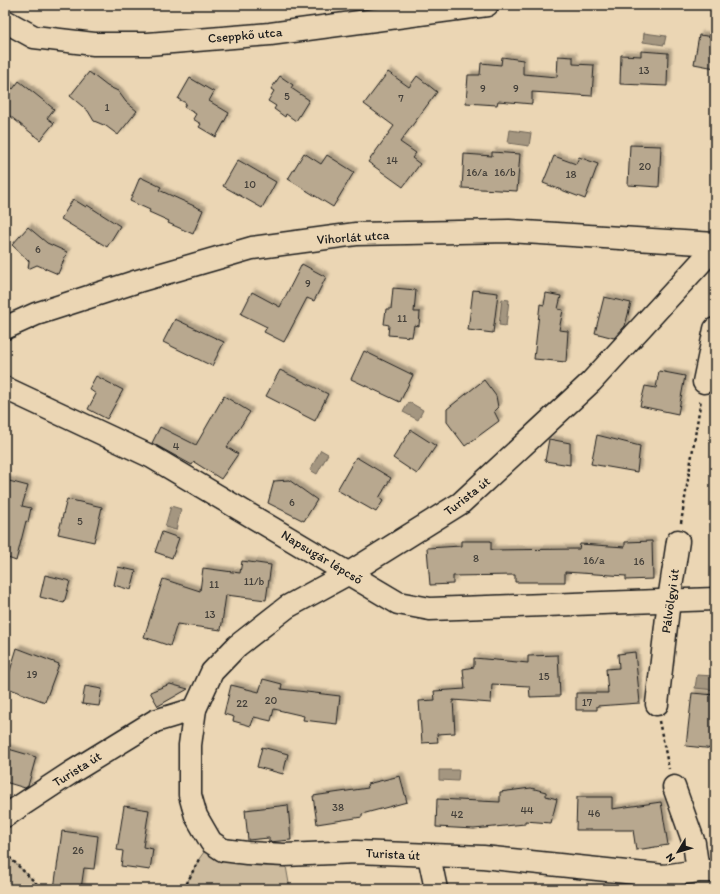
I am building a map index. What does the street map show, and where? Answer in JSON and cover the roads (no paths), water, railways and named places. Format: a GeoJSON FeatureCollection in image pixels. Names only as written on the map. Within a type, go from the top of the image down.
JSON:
{"type":"FeatureCollection","features":[{"type":"Feature","properties":{"kind":"street","name":"Cseppkő utca"},"geometry":{"type":"LineString","coordinates":[[5,21],[34,37],[94,44],[148,44],[270,34],[487,5]]}},
{"type":"Feature","properties":{"kind":"street","name":"Vihorlát utca"},"geometry":{"type":"LineString","coordinates":[[5,328],[36,314],[116,288],[252,248],[356,234],[509,231],[715,244]]}},
{"type":"Feature","properties":{"kind":"street","name":"Turista út"},"geometry":{"type":"LineString","coordinates":[[707,871],[664,876],[483,857],[356,852],[284,855],[223,850],[211,842],[196,816],[190,795],[190,745],[195,709],[212,672],[237,646],[287,607],[349,573],[407,538],[467,498],[592,382],[715,247]]}},
{"type":"Feature","properties":{"kind":"street"},"geometry":{"type":"LineString","coordinates":[[704,382],[715,329]]}},
{"type":"Feature","properties":{"kind":"street","name":"Napsugár lépcső"},"geometry":{"type":"LineString","coordinates":[[5,388],[152,457],[398,603],[430,609],[715,599]]}},
{"type":"Feature","properties":{"kind":"street","name":"Pálvölgyi út"},"geometry":{"type":"LineString","coordinates":[[657,704],[669,600],[678,541]]}},
{"type":"Feature","properties":{"kind":"street","name":"Turista út"},"geometry":{"type":"LineString","coordinates":[[5,816],[72,772],[155,722],[195,709]]}},
{"type":"Feature","properties":{"kind":"street"},"geometry":{"type":"LineString","coordinates":[[674,787],[694,843],[707,871]]}},
{"type":"Feature","properties":{"kind":"street"},"geometry":{"type":"LineString","coordinates":[[429,856],[436,889]]}}]}
